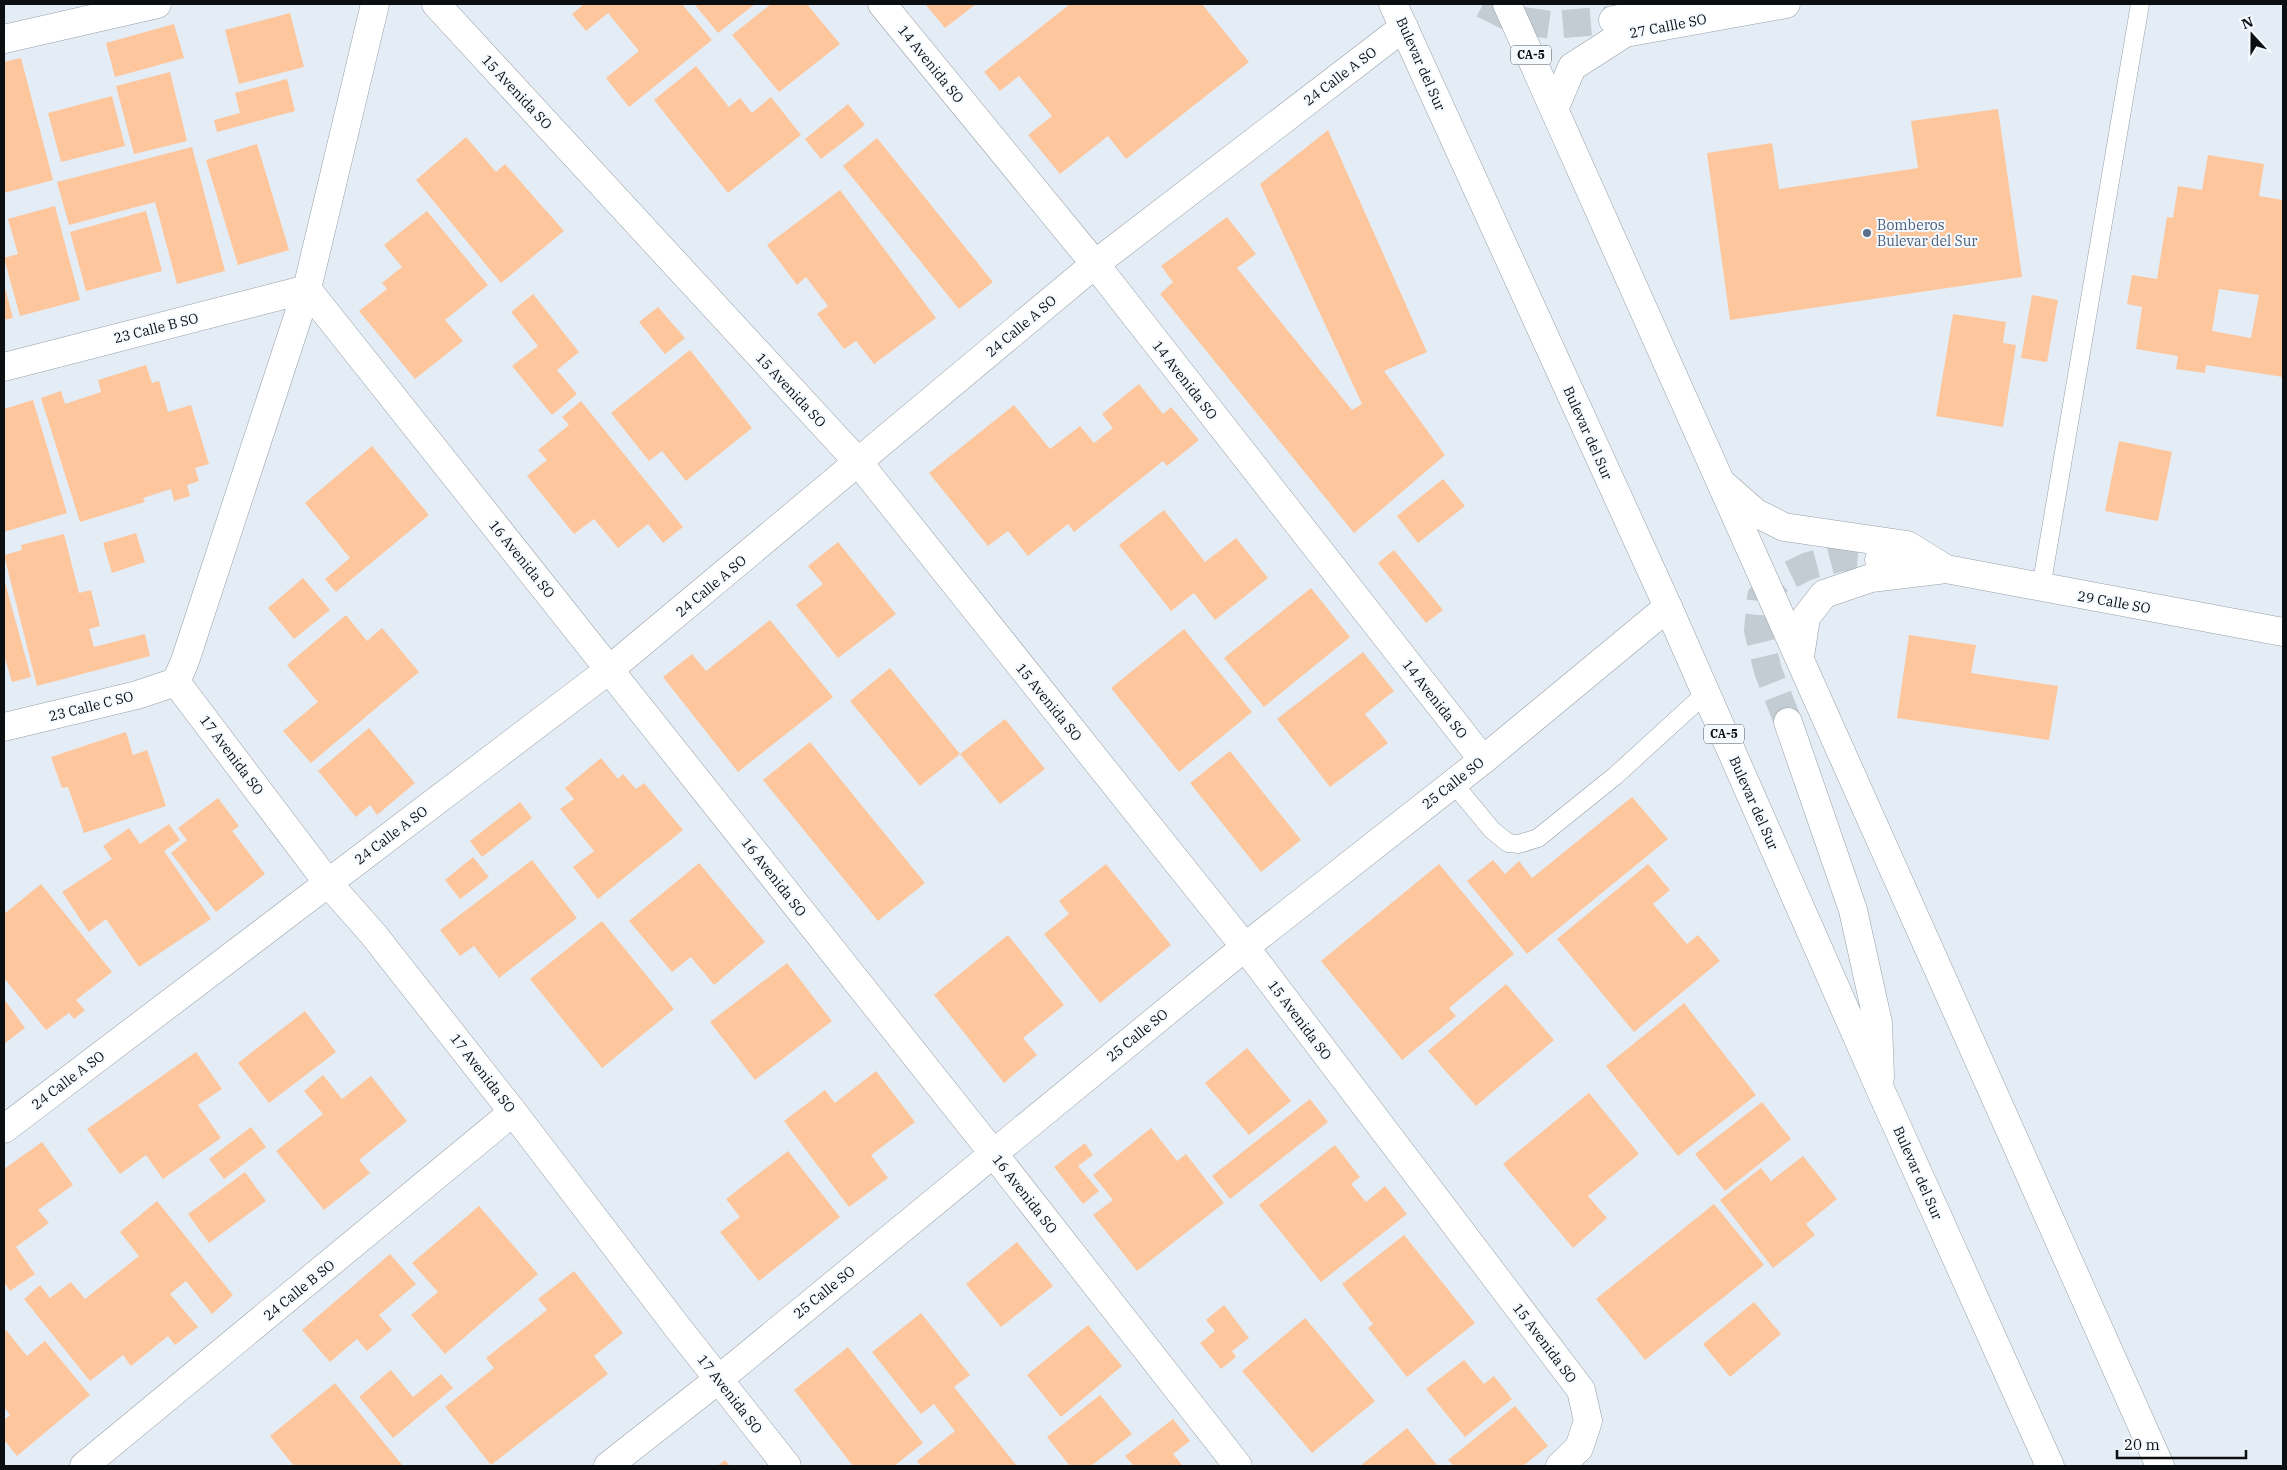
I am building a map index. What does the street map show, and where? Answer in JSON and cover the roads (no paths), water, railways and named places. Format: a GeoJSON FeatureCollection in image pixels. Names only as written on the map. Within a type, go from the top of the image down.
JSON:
{"type":"FeatureCollection","features":[{"type":"Feature","properties":{"kind":"main road"},"geometry":{"type":"LineString","coordinates":[[4,39],[157,4]]}},
{"type":"Feature","properties":{"kind":"main road"},"geometry":{"type":"LineString","coordinates":[[176,682],[188,651],[307,289],[374,4]]}},
{"type":"Feature","properties":{"kind":"main road","name":"15 Avenida SO"},"geometry":{"type":"LineString","coordinates":[[436,4],[859,463],[1245,947],[1581,1390],[1588,1421],[1570,1457]]}},
{"type":"Feature","properties":{"kind":"main road","name":"14 Avenida SO"},"geometry":{"type":"LineString","coordinates":[[882,4],[1094,264],[1482,760]]}},
{"type":"Feature","properties":{"kind":"main road","name":"CA-5"},"geometry":{"type":"LineString","coordinates":[[1507,4],[1724,485],[2160,1466]]}},
{"type":"Feature","properties":{"kind":"main road"},"geometry":{"type":"LineString","coordinates":[[1613,20],[1703,4]]}},
{"type":"Feature","properties":{"kind":"main road","name":"27 Callle SO"},"geometry":{"type":"LineString","coordinates":[[1555,107],[1572,67],[1625,33],[1786,4]]}},
{"type":"Feature","properties":{"kind":"main road","name":"24 Calle A SO"},"geometry":{"type":"LineString","coordinates":[[4,1129],[610,670],[1094,264],[1399,15]]}},
{"type":"Feature","properties":{"kind":"main road","name":"Bulevar del Sur"},"geometry":{"type":"LineString","coordinates":[[1399,15],[1668,607],[1881,1091],[2050,1466]]}},
{"type":"Feature","properties":{"kind":"main road","name":"23 Calle B SO"},"geometry":{"type":"LineString","coordinates":[[4,367],[307,289]]}},
{"type":"Feature","properties":{"kind":"main road","name":"16 Avenida SO"},"geometry":{"type":"LineString","coordinates":[[307,289],[993,1153],[1238,1466]]}},
{"type":"Feature","properties":{"kind":"main road","name":"29 Calle SO"},"geometry":{"type":"LineString","coordinates":[[1724,485],[1756,513],[1784,527],[1907,545],[1946,569]]}},
{"type":"Feature","properties":{"kind":"main road"},"geometry":{"type":"LineString","coordinates":[[1879,560],[1946,569]]}},
{"type":"Feature","properties":{"kind":"main road","name":"29 Calle SO"},"geometry":{"type":"LineString","coordinates":[[1800,656],[1806,617],[1824,594],[1871,578],[1946,569],[2283,632]]}},
{"type":"Feature","properties":{"kind":"main road","name":"25 Calle SO"},"geometry":{"type":"LineString","coordinates":[[608,1466],[719,1378],[1245,947],[1482,760],[1668,607]]}},
{"type":"Feature","properties":{"kind":"main road","name":"23 Calle C SO"},"geometry":{"type":"LineString","coordinates":[[4,727],[137,695],[176,682]]}},
{"type":"Feature","properties":{"kind":"main road","name":"17 Avenida SO"},"geometry":{"type":"LineString","coordinates":[[176,682],[328,883],[374,934],[787,1466]]}},
{"type":"Feature","properties":{"kind":"main road"},"geometry":{"type":"LineString","coordinates":[[1788,722],[1853,910],[1878,1024],[1881,1091]]}},
{"type":"Feature","properties":{"kind":"main road","name":"24 Calle B SO"},"geometry":{"type":"LineString","coordinates":[[84,1466],[514,1112]]}},
{"type":"Feature","properties":{"kind":"lane"},"geometry":{"type":"LineString","coordinates":[[2041,588],[2140,4]]}},
{"type":"Feature","properties":{"kind":"lane"},"geometry":{"type":"LineString","coordinates":[[1453,783],[1492,830],[1508,843],[1519,844],[1538,838],[1615,776],[1706,693]]}},
{"type":"Feature","properties":{"kind":"tunnel"},"geometry":{"type":"LineString","coordinates":[[1483,4],[1515,20],[1551,25],[1613,20]]}},
{"type":"Feature","properties":{"kind":"tunnel"},"geometry":{"type":"LineString","coordinates":[[1788,722],[1768,671],[1758,630],[1761,597],[1779,580],[1808,566],[1843,557],[1879,560]]}},
{"type":"Feature","properties":{"kind":"place","name":"Bomberos Bulevar del Sur"},"geometry":{"type":"Point","coordinates":[1867,233]}}]}
